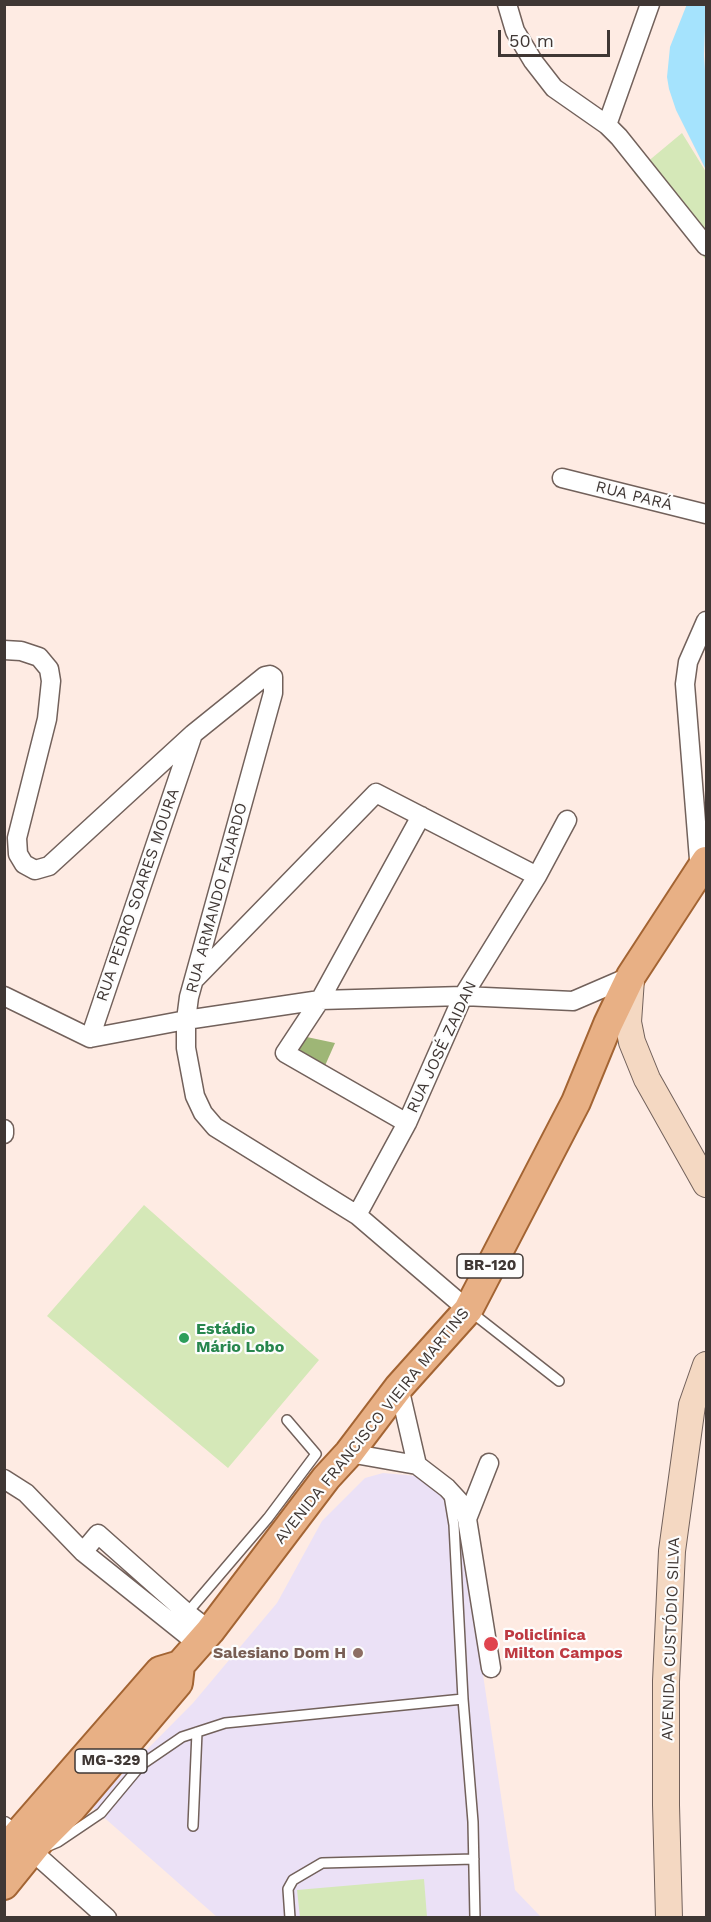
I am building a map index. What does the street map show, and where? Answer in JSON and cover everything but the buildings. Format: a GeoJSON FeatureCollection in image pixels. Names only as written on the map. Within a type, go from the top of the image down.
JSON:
{"type":"FeatureCollection","features":[{"type":"Feature","properties":{"kind":"main road","name":"AVENIDA FRANCISCO VIEIRA MARTINS"},"geometry":{"type":"LineString","coordinates":[[4,1885],[14,1841],[160,1671],[180,1665],[204,1637],[399,1387],[468,1310],[576,1102],[608,1024],[631,976],[703,867]]}},
{"type":"Feature","properties":{"kind":"main road"},"geometry":{"type":"LineString","coordinates":[[631,976],[628,1022],[632,1042],[647,1079],[706,1184]]}},
{"type":"Feature","properties":{"kind":"main road","name":"AVENIDA CUSTÓDIO SILVA"},"geometry":{"type":"LineString","coordinates":[[669,1917],[666,1681],[672,1551],[692,1405],[706,1365]]}},
{"type":"Feature","properties":{"kind":"street"},"geometry":{"type":"LineString","coordinates":[[507,4],[515,31],[554,88],[608,125],[620,137],[706,246]]}},
{"type":"Feature","properties":{"kind":"street"},"geometry":{"type":"LineString","coordinates":[[608,125],[650,4]]}},
{"type":"Feature","properties":{"kind":"street","name":"RUA PARÁ"},"geometry":{"type":"LineString","coordinates":[[562,478],[706,514]]}},
{"type":"Feature","properties":{"kind":"street"},"geometry":{"type":"LineString","coordinates":[[703,867],[685,684],[688,662],[706,621]]}},
{"type":"Feature","properties":{"kind":"street","name":"RUA ARMANDO FAJARDO"},"geometry":{"type":"LineString","coordinates":[[4,650],[21,651],[39,657],[49,669],[51,681],[47,719],[17,838],[18,854],[24,864],[35,870],[49,866],[193,734],[265,676],[273,677],[273,693],[194,979],[186,1020],[186,1048],[195,1096],[203,1113],[214,1127],[357,1215],[468,1310]]}},
{"type":"Feature","properties":{"kind":"street","name":"RUA PEDRO SOARES MOURA"},"geometry":{"type":"LineString","coordinates":[[90,1038],[193,734]]}},
{"type":"Feature","properties":{"kind":"street"},"geometry":{"type":"LineString","coordinates":[[194,979],[376,793],[537,876]]}},
{"type":"Feature","properties":{"kind":"street"},"geometry":{"type":"LineString","coordinates":[[407,1123],[285,1053],[320,1000],[421,816]]}},
{"type":"Feature","properties":{"kind":"street","name":"RUA JOSÉ ZAIDAN"},"geometry":{"type":"LineString","coordinates":[[357,1215],[407,1123],[463,996],[537,876],[567,820]]}},
{"type":"Feature","properties":{"kind":"street"},"geometry":{"type":"LineString","coordinates":[[4,996],[90,1038],[186,1020],[320,1000],[463,996],[573,1001],[631,976]]}},
{"type":"Feature","properties":{"kind":"street"},"geometry":{"type":"LineString","coordinates":[[4,1129],[4,1134]]}},
{"type":"Feature","properties":{"kind":"street"},"geometry":{"type":"LineString","coordinates":[[399,1387],[417,1465]]}},
{"type":"Feature","properties":{"kind":"street"},"geometry":{"type":"LineString","coordinates":[[349,1453],[417,1465],[447,1488],[459,1501],[467,1519],[491,1668]]}},
{"type":"Feature","properties":{"kind":"street"},"geometry":{"type":"LineString","coordinates":[[467,1519],[489,1463]]}},
{"type":"Feature","properties":{"kind":"street"},"geometry":{"type":"LineString","coordinates":[[4,1479],[27,1493],[83,1552],[204,1637]]}},
{"type":"Feature","properties":{"kind":"street"},"geometry":{"type":"LineString","coordinates":[[83,1552],[98,1534],[187,1613],[204,1637]]}},
{"type":"Feature","properties":{"kind":"street"},"geometry":{"type":"LineString","coordinates":[[14,1841],[107,1917]]}},
{"type":"Feature","properties":{"kind":"lane"},"geometry":{"type":"LineString","coordinates":[[468,1310],[559,1381]]}},
{"type":"Feature","properties":{"kind":"lane"},"geometry":{"type":"LineString","coordinates":[[187,1613],[268,1518],[316,1454],[287,1420]]}},
{"type":"Feature","properties":{"kind":"lane"},"geometry":{"type":"LineString","coordinates":[[447,1488],[454,1525],[463,1700],[473,1822],[475,1917]]}},
{"type":"Feature","properties":{"kind":"lane"},"geometry":{"type":"LineString","coordinates":[[14,1841],[58,1842],[101,1813],[141,1765],[182,1737],[197,1731],[225,1723],[463,1700]]}},
{"type":"Feature","properties":{"kind":"lane"},"geometry":{"type":"LineString","coordinates":[[193,1826],[197,1731]]}},
{"type":"Feature","properties":{"kind":"lane"},"geometry":{"type":"LineString","coordinates":[[290,1917],[288,1889],[293,1880],[322,1863],[474,1859]]}},
{"type":"Feature","properties":{"kind":"shaded area","name":"Salesiano Dom H"},"geometry":{"type":"Polygon","coordinates":[[[383,1473],[428,1477],[459,1513],[515,1890],[541,1917],[217,1917],[91,1806],[193,1703],[277,1603],[322,1521],[365,1478],[383,1473]]]}},
{"type":"Feature","properties":{"kind":"green space"},"geometry":{"type":"Polygon","coordinates":[[[682,133],[706,172],[706,260],[634,173],[682,133]]]}},
{"type":"Feature","properties":{"kind":"green space"},"geometry":{"type":"Polygon","coordinates":[[[302,1036],[335,1043],[324,1068],[291,1053],[302,1036]]]}},
{"type":"Feature","properties":{"kind":"green space","name":"Estádio Mário Lobo"},"geometry":{"type":"Polygon","coordinates":[[[144,1205],[319,1360],[228,1468],[47,1316],[144,1205]]]}},
{"type":"Feature","properties":{"kind":"green space"},"geometry":{"type":"Polygon","coordinates":[[[424,1879],[427,1917],[300,1917],[297,1890],[424,1879]]]}},
{"type":"Feature","properties":{"kind":"water"},"geometry":{"type":"Polygon","coordinates":[[[687,4],[706,5],[704,55],[706,170],[676,110],[667,77],[670,47],[687,4]]]}},
{"type":"Feature","properties":{"kind":"place","name":"Estádio Mário Lobo"},"geometry":{"type":"Point","coordinates":[184,1338]}},
{"type":"Feature","properties":{"kind":"place","name":"Policlínica Milton Campos"},"geometry":{"type":"Point","coordinates":[491,1644]}},
{"type":"Feature","properties":{"kind":"place","name":"Salesiano Dom H"},"geometry":{"type":"Point","coordinates":[358,1653]}}]}
